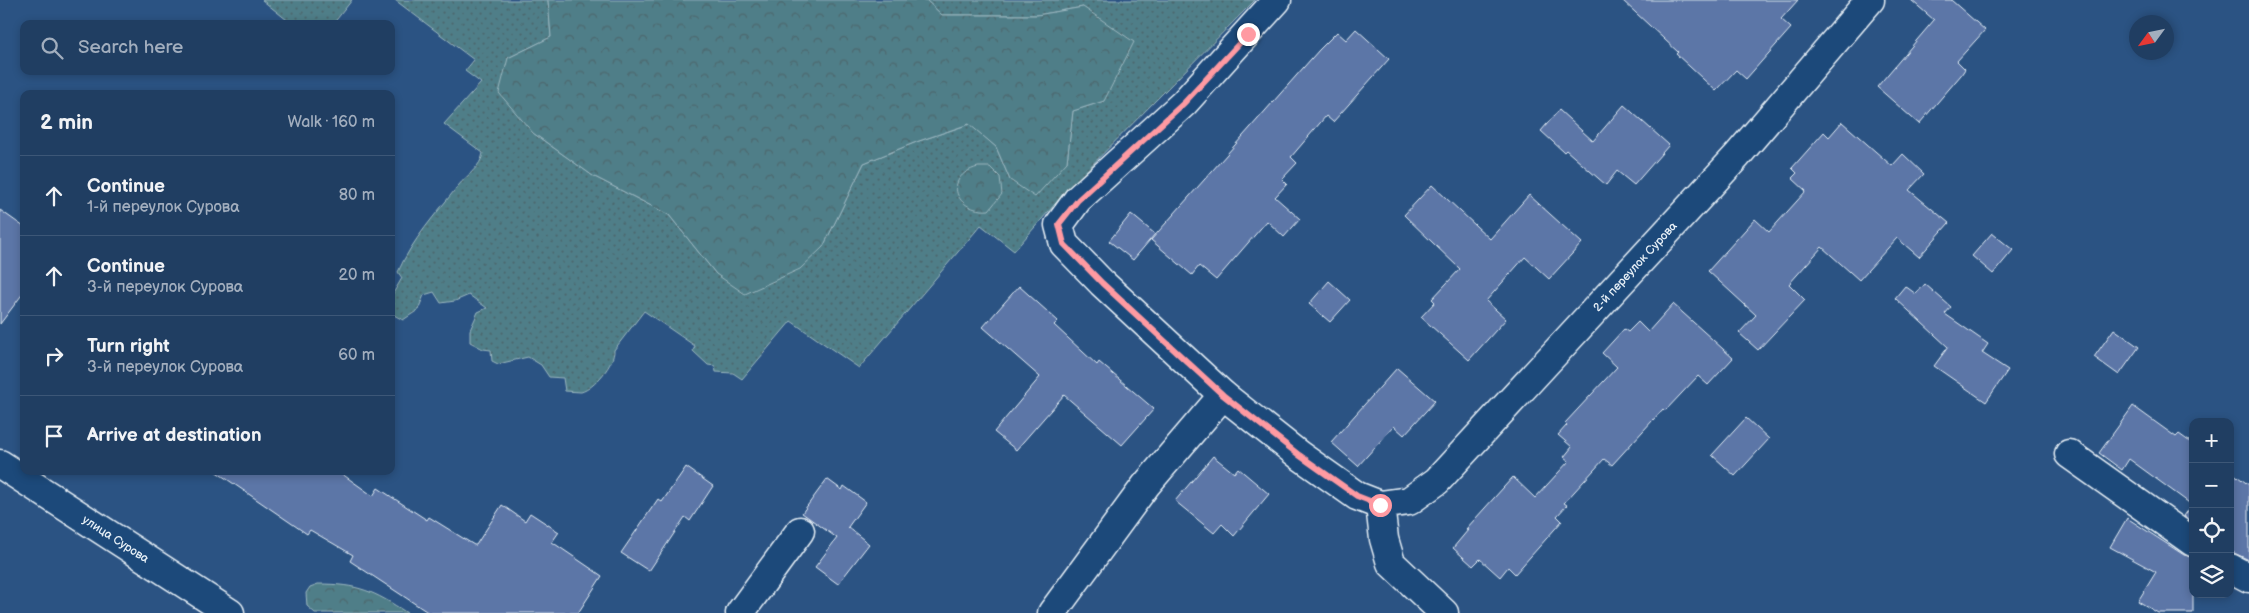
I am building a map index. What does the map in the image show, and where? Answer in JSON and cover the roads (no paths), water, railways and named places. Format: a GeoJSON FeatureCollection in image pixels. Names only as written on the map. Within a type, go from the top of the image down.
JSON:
{"type":"FeatureCollection","features":[{"type":"Feature","properties":{"kind":"street"},"geometry":{"type":"LineString","coordinates":[[1277,0],[1184,103],[1078,200],[1059,224],[1064,244],[1102,283],[1223,395],[1299,455],[1357,496],[1380,505],[1384,539],[1391,563],[1444,613]]}},
{"type":"Feature","properties":{"kind":"street","name":"2-й переулок Сурова"},"geometry":{"type":"LineString","coordinates":[[1380,505],[1409,501],[1437,482],[1553,353],[1737,156],[1870,0]]}},
{"type":"Feature","properties":{"kind":"street"},"geometry":{"type":"LineString","coordinates":[[1052,613],[1146,485],[1223,395]]}},
{"type":"Feature","properties":{"kind":"street"},"geometry":{"type":"LineString","coordinates":[[2069,454],[2189,539]]}},
{"type":"Feature","properties":{"kind":"street","name":"улица Сурова"},"geometry":{"type":"LineString","coordinates":[[0,464],[230,613]]}},
{"type":"Feature","properties":{"kind":"street"},"geometry":{"type":"LineString","coordinates":[[740,613],[800,531]]}},
{"type":"Feature","properties":{"kind":"street"},"geometry":{"type":"LineString","coordinates":[[2234,570],[2249,578]]}}]}
